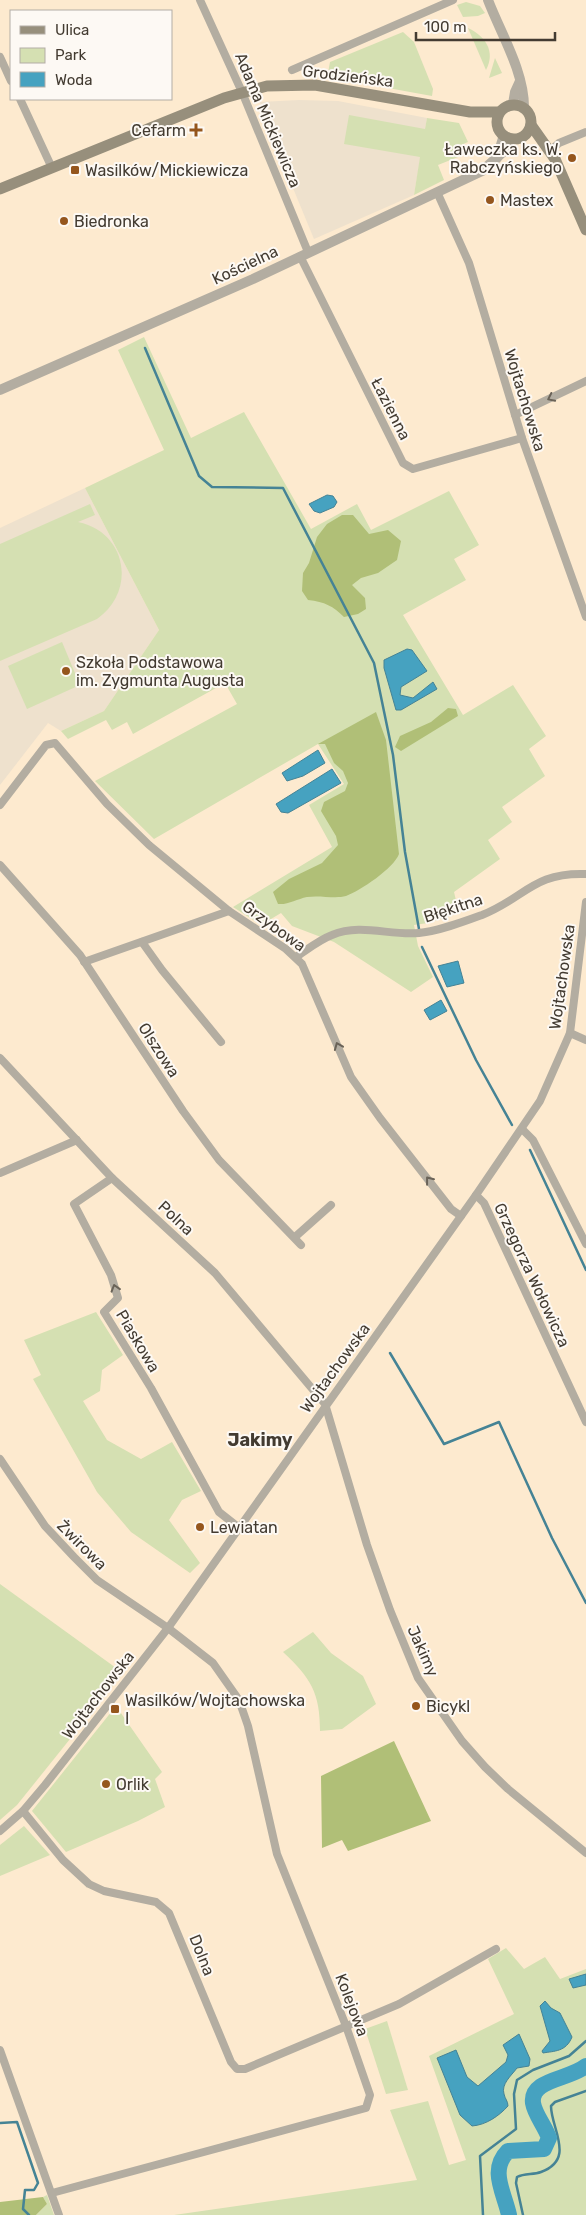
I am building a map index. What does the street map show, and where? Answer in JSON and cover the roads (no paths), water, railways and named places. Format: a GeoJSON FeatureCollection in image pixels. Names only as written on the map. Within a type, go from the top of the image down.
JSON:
{"type":"FeatureCollection","features":[{"type":"Feature","properties":{"kind":"main road","name":"Grodzieńska"},"geometry":{"type":"LineString","coordinates":[[0,189],[159,123],[242,92],[283,85],[315,85],[498,117]]}},
{"type":"Feature","properties":{"kind":"main road"},"geometry":{"type":"LineString","coordinates":[[518,106],[530,114],[528,130],[508,137],[498,117],[505,107],[518,106]]}},
{"type":"Feature","properties":{"kind":"main road"},"geometry":{"type":"LineString","coordinates":[[528,130],[548,149],[555,159],[586,230]]}},
{"type":"Feature","properties":{"kind":"street","name":"Adama Mickiewicza"},"geometry":{"type":"LineString","coordinates":[[200,0],[242,92],[304,254]]}},
{"type":"Feature","properties":{"kind":"street"},"geometry":{"type":"LineString","coordinates":[[292,70],[453,0]]}},
{"type":"Feature","properties":{"kind":"street"},"geometry":{"type":"LineString","coordinates":[[488,0],[524,94],[518,106]]}},
{"type":"Feature","properties":{"kind":"street"},"geometry":{"type":"LineString","coordinates":[[5,61],[10,78]]}},
{"type":"Feature","properties":{"kind":"street"},"geometry":{"type":"LineString","coordinates":[[20,100],[52,168]]}},
{"type":"Feature","properties":{"kind":"street"},"geometry":{"type":"LineString","coordinates":[[548,149],[586,132]]}},
{"type":"Feature","properties":{"kind":"street","name":"Kościelna"},"geometry":{"type":"LineString","coordinates":[[0,390],[253,279],[482,171],[496,158],[508,137]]}},
{"type":"Feature","properties":{"kind":"street","name":"Wojtachowska"},"geometry":{"type":"LineString","coordinates":[[437,192],[469,263],[522,438],[586,617]]}},
{"type":"Feature","properties":{"kind":"street","name":"Łazienna"},"geometry":{"type":"LineString","coordinates":[[304,254],[403,463],[414,469],[522,438]]}},
{"type":"Feature","properties":{"kind":"street"},"geometry":{"type":"LineString","coordinates":[[515,415],[586,381]]}},
{"type":"Feature","properties":{"kind":"street","name":"Grzybowa"},"geometry":{"type":"LineString","coordinates":[[0,805],[46,745],[52,742],[57,744],[107,804],[149,845],[229,911],[296,957],[302,964],[351,1077],[380,1118],[451,1209],[461,1216]]}},
{"type":"Feature","properties":{"kind":"street","name":"Olszowa"},"geometry":{"type":"LineString","coordinates":[[0,865],[84,962],[183,1111],[219,1160],[301,1245]]}},
{"type":"Feature","properties":{"kind":"street","name":"Błękitna"},"geometry":{"type":"LineString","coordinates":[[296,957],[337,933],[363,929],[411,933],[431,931],[482,915],[538,882],[553,876],[586,874]]}},
{"type":"Feature","properties":{"kind":"street","name":"Wojtachowska"},"geometry":{"type":"LineString","coordinates":[[0,1831],[22,1811],[168,1628],[522,1129],[551,1079],[570,1033],[586,902]]}},
{"type":"Feature","properties":{"kind":"street"},"geometry":{"type":"LineString","coordinates":[[84,962],[229,911]]}},
{"type":"Feature","properties":{"kind":"street"},"geometry":{"type":"LineString","coordinates":[[142,942],[162,970],[221,1042]]}},
{"type":"Feature","properties":{"kind":"street"},"geometry":{"type":"LineString","coordinates":[[570,1033],[586,1040]]}},
{"type":"Feature","properties":{"kind":"street","name":"Polna"},"geometry":{"type":"LineString","coordinates":[[0,1058],[112,1178],[214,1274],[326,1404]]}},
{"type":"Feature","properties":{"kind":"street"},"geometry":{"type":"LineString","coordinates":[[522,1129],[533,1140],[586,1244]]}},
{"type":"Feature","properties":{"kind":"street"},"geometry":{"type":"LineString","coordinates":[[0,1173],[77,1140]]}},
{"type":"Feature","properties":{"kind":"street","name":"Piaskowa"},"geometry":{"type":"LineString","coordinates":[[112,1178],[74,1204],[111,1275],[118,1298],[104,1312],[151,1388],[219,1512],[238,1527]]}},
{"type":"Feature","properties":{"kind":"street","name":"Grzegorza Wołowicza"},"geometry":{"type":"LineString","coordinates":[[476,1195],[484,1204],[586,1422]]}},
{"type":"Feature","properties":{"kind":"street"},"geometry":{"type":"LineString","coordinates":[[295,1237],[332,1204]]}},
{"type":"Feature","properties":{"kind":"street","name":"Jakimy"},"geometry":{"type":"LineString","coordinates":[[326,1404],[367,1545],[390,1610],[418,1678],[462,1741],[485,1767],[508,1789],[586,1853]]}},
{"type":"Feature","properties":{"kind":"street","name":"Żwirowa"},"geometry":{"type":"LineString","coordinates":[[0,1459],[44,1526],[74,1557],[97,1580],[168,1628]]}},
{"type":"Feature","properties":{"kind":"street","name":"Kolejowa"},"geometry":{"type":"LineString","coordinates":[[52,2193],[366,2108],[370,2095],[346,2026],[277,1854],[248,1726],[239,1700],[213,1663],[168,1628]]}},
{"type":"Feature","properties":{"kind":"street","name":"Dolna"},"geometry":{"type":"LineString","coordinates":[[22,1811],[63,1860],[89,1884],[104,1891],[156,1902],[169,1913],[231,2062],[237,2069],[245,2069],[346,2026]]}},
{"type":"Feature","properties":{"kind":"street"},"geometry":{"type":"LineString","coordinates":[[346,2026],[399,2004],[496,1949]]}},
{"type":"Feature","properties":{"kind":"street"},"geometry":{"type":"LineString","coordinates":[[0,2050],[59,2215]]}},
{"type":"Feature","properties":{"kind":"water"},"geometry":{"type":"Polygon","coordinates":[[[327,495],[333,496],[337,502],[334,507],[320,513],[314,511],[309,504],[327,495]]]}},
{"type":"Feature","properties":{"kind":"water"},"geometry":{"type":"Polygon","coordinates":[[[407,649],[412,650],[427,671],[401,687],[400,695],[413,698],[433,682],[437,689],[401,710],[396,710],[384,668],[384,660],[407,649]]]}},
{"type":"Feature","properties":{"kind":"water"},"geometry":{"type":"Polygon","coordinates":[[[318,750],[325,763],[303,776],[287,781],[282,773],[318,750]]]}},
{"type":"Feature","properties":{"kind":"water"},"geometry":{"type":"Polygon","coordinates":[[[332,769],[341,783],[288,813],[281,812],[276,804],[332,769]]]}},
{"type":"Feature","properties":{"kind":"water"},"geometry":{"type":"Polygon","coordinates":[[[458,961],[464,983],[447,987],[438,966],[458,961]]]}},
{"type":"Feature","properties":{"kind":"water"},"geometry":{"type":"Polygon","coordinates":[[[441,1000],[447,1011],[430,1020],[424,1010],[441,1000]]]}},
{"type":"Feature","properties":{"kind":"water"},"geometry":{"type":"Polygon","coordinates":[[[586,1974],[586,1985],[573,1988],[569,1979],[586,1974]]]}},
{"type":"Feature","properties":{"kind":"water"},"geometry":{"type":"Polygon","coordinates":[[[545,2001],[551,2008],[560,2013],[572,2037],[563,2048],[543,2053],[542,2051],[550,2041],[540,2006],[545,2001]]]}},
{"type":"Feature","properties":{"kind":"water"},"geometry":{"type":"Polygon","coordinates":[[[519,2034],[530,2059],[529,2066],[517,2068],[505,2083],[503,2090],[508,2106],[492,2119],[472,2126],[460,2115],[437,2058],[456,2050],[467,2077],[478,2086],[506,2062],[508,2055],[503,2045],[519,2034]]]}},
{"type":"Feature","properties":{"kind":"waterway"},"geometry":{"type":"LineString","coordinates":[[145,348],[199,476],[212,487],[283,488],[374,663],[393,755],[405,852],[419,929]]}},
{"type":"Feature","properties":{"kind":"waterway"},"geometry":{"type":"LineString","coordinates":[[422,947],[476,1060],[512,1125]]}},
{"type":"Feature","properties":{"kind":"waterway"},"geometry":{"type":"LineString","coordinates":[[530,1150],[586,1270]]}},
{"type":"Feature","properties":{"kind":"waterway"},"geometry":{"type":"LineString","coordinates":[[390,1353],[444,1444],[499,1422],[552,1538],[586,1603]]}},
{"type":"Feature","properties":{"kind":"waterway"},"geometry":{"type":"LineString","coordinates":[[483,2215],[480,2156],[516,2129],[514,2094],[517,2080],[533,2070],[569,2056],[586,2041]]}},
{"type":"Feature","properties":{"kind":"waterway"},"geometry":{"type":"LineString","coordinates":[[509,2215],[499,2182],[499,2166],[502,2158],[508,2151],[544,2149],[549,2138],[534,2107],[534,2095],[544,2084],[579,2071],[586,2066]]}},
{"type":"Feature","properties":{"kind":"waterway"},"geometry":{"type":"LineString","coordinates":[[523,2215],[516,2183],[517,2177],[541,2172],[551,2166],[557,2159],[560,2151],[551,2106],[555,2102],[586,2091]]}},
{"type":"Feature","properties":{"kind":"waterway"},"geometry":{"type":"LineString","coordinates":[[0,2123],[17,2122],[38,2183],[34,2190],[25,2190],[23,2209],[29,2215]]}},
{"type":"Feature","properties":{"kind":"place","name":"Cefarm"},"geometry":{"type":"Point","coordinates":[196,130]}},
{"type":"Feature","properties":{"kind":"place","name":"Ławeczka ks. W. Rabczyńskiego"},"geometry":{"type":"Point","coordinates":[572,158]}},
{"type":"Feature","properties":{"kind":"place","name":"Wasilków/Mickiewicza"},"geometry":{"type":"Point","coordinates":[75,170]}},
{"type":"Feature","properties":{"kind":"place","name":"Mastex"},"geometry":{"type":"Point","coordinates":[490,200]}},
{"type":"Feature","properties":{"kind":"place","name":"Biedronka"},"geometry":{"type":"Point","coordinates":[64,221]}},
{"type":"Feature","properties":{"kind":"place","name":"Szkoła Podstawowa im. Zygmunta Augusta"},"geometry":{"type":"Point","coordinates":[66,671]}},
{"type":"Feature","properties":{"kind":"place","name":"Lewiatan"},"geometry":{"type":"Point","coordinates":[200,1527]}},
{"type":"Feature","properties":{"kind":"place","name":"Bicykl"},"geometry":{"type":"Point","coordinates":[416,1706]}},
{"type":"Feature","properties":{"kind":"place","name":"Wasilków/Wojtachowska I"},"geometry":{"type":"Point","coordinates":[115,1709]}},
{"type":"Feature","properties":{"kind":"place","name":"Orlik"},"geometry":{"type":"Point","coordinates":[106,1784]}},
{"type":"Feature","properties":{"kind":"district","name":"Jakimy"},"geometry":{"type":"Point","coordinates":[260,1440]}}]}
